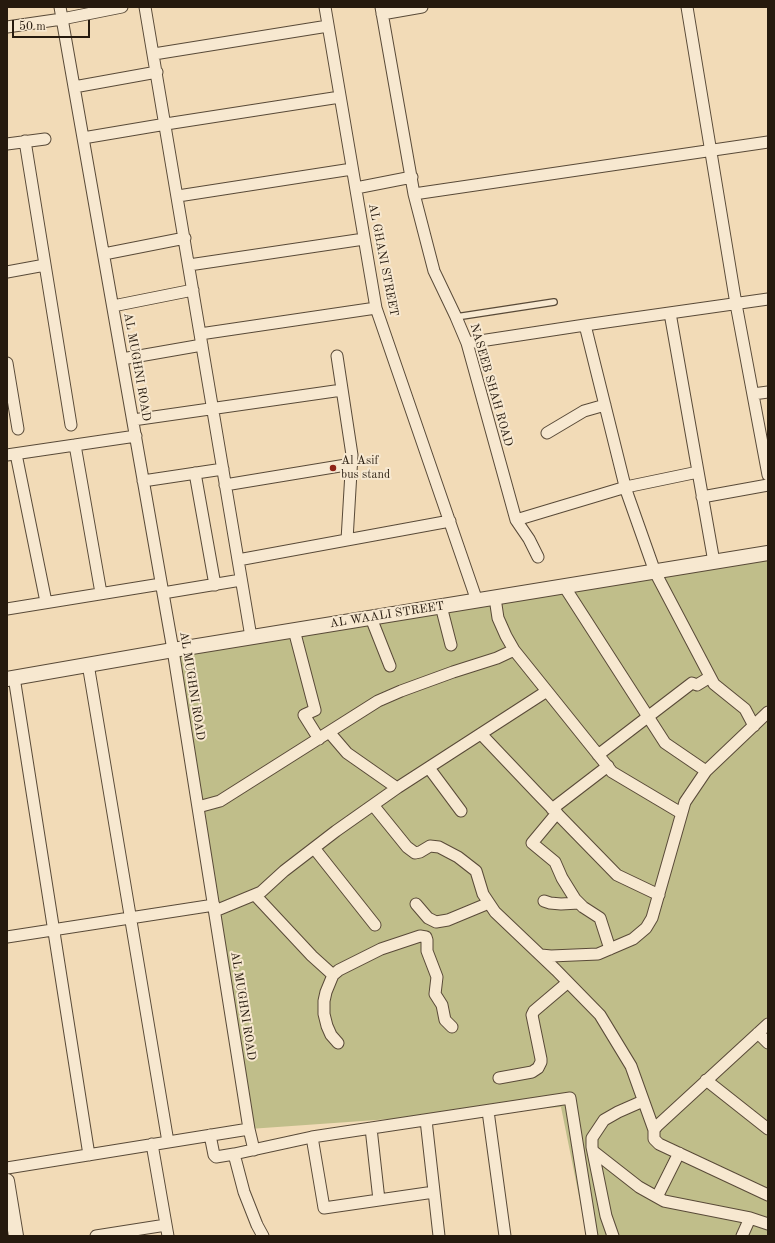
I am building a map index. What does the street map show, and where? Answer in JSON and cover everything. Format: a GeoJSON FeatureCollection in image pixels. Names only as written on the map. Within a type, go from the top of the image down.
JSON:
{"type":"FeatureCollection","features":[{"type":"Feature","properties":{"kind":"street","name":"AL MUGHNI ROAD"},"geometry":{"type":"LineString","coordinates":[[60,7],[173,650],[249,1128],[254,1150]]}},
{"type":"Feature","properties":{"kind":"street"},"geometry":{"type":"LineString","coordinates":[[7,28],[122,7]]}},
{"type":"Feature","properties":{"kind":"street"},"geometry":{"type":"LineString","coordinates":[[145,7],[166,124],[251,637]]}},
{"type":"Feature","properties":{"kind":"street","name":"AL GHANI STREET"},"geometry":{"type":"LineString","coordinates":[[325,7],[376,308],[477,600]]}},
{"type":"Feature","properties":{"kind":"street"},"geometry":{"type":"LineString","coordinates":[[381,11],[422,7]]}},
{"type":"Feature","properties":{"kind":"street"},"geometry":{"type":"LineString","coordinates":[[687,7],[736,304],[768,475]]}},
{"type":"Feature","properties":{"kind":"street","name":"NASEEB SHAH ROAD"},"geometry":{"type":"LineString","coordinates":[[381,11],[414,194],[434,271],[467,343],[516,520],[527,535],[538,557]]}},
{"type":"Feature","properties":{"kind":"street"},"geometry":{"type":"LineString","coordinates":[[154,54],[328,26]]}},
{"type":"Feature","properties":{"kind":"street"},"geometry":{"type":"LineString","coordinates":[[74,87],[157,72]]}},
{"type":"Feature","properties":{"kind":"street"},"geometry":{"type":"LineString","coordinates":[[83,138],[340,97]]}},
{"type":"Feature","properties":{"kind":"street"},"geometry":{"type":"LineString","coordinates":[[7,144],[45,139]]}},
{"type":"Feature","properties":{"kind":"street"},"geometry":{"type":"LineString","coordinates":[[25,141],[71,425]]}},
{"type":"Feature","properties":{"kind":"street"},"geometry":{"type":"LineString","coordinates":[[414,194],[768,142]]}},
{"type":"Feature","properties":{"kind":"street"},"geometry":{"type":"LineString","coordinates":[[178,196],[352,169]]}},
{"type":"Feature","properties":{"kind":"street"},"geometry":{"type":"LineString","coordinates":[[356,188],[412,177]]}},
{"type":"Feature","properties":{"kind":"street"},"geometry":{"type":"LineString","coordinates":[[104,254],[185,238]]}},
{"type":"Feature","properties":{"kind":"street"},"geometry":{"type":"LineString","coordinates":[[189,265],[364,238]]}},
{"type":"Feature","properties":{"kind":"street"},"geometry":{"type":"LineString","coordinates":[[7,272],[45,265]]}},
{"type":"Feature","properties":{"kind":"street"},"geometry":{"type":"LineString","coordinates":[[113,306],[193,290]]}},
{"type":"Feature","properties":{"kind":"street"},"geometry":{"type":"LineString","coordinates":[[467,343],[768,299]]}},
{"type":"Feature","properties":{"kind":"street"},"geometry":{"type":"LineString","coordinates":[[122,359],[201,339],[376,308]]}},
{"type":"Feature","properties":{"kind":"street"},"geometry":{"type":"LineString","coordinates":[[670,313],[714,562]]}},
{"type":"Feature","properties":{"kind":"street"},"geometry":{"type":"LineString","coordinates":[[585,325],[626,487],[655,572],[714,684],[745,709],[754,726]]}},
{"type":"Feature","properties":{"kind":"street"},"geometry":{"type":"LineString","coordinates":[[337,356],[352,455],[347,540]]}},
{"type":"Feature","properties":{"kind":"street"},"geometry":{"type":"LineString","coordinates":[[7,363],[18,429]]}},
{"type":"Feature","properties":{"kind":"street"},"geometry":{"type":"LineString","coordinates":[[133,420],[342,390]]}},
{"type":"Feature","properties":{"kind":"street"},"geometry":{"type":"LineString","coordinates":[[753,394],[768,392]]}},
{"type":"Feature","properties":{"kind":"street"},"geometry":{"type":"LineString","coordinates":[[546,433],[584,411],[605,405]]}},
{"type":"Feature","properties":{"kind":"street"},"geometry":{"type":"LineString","coordinates":[[46,602],[11,454],[136,436]]}},
{"type":"Feature","properties":{"kind":"street"},"geometry":{"type":"LineString","coordinates":[[75,445],[101,594]]}},
{"type":"Feature","properties":{"kind":"street"},"geometry":{"type":"LineString","coordinates":[[225,485],[352,464]]}},
{"type":"Feature","properties":{"kind":"street"},"geometry":{"type":"LineString","coordinates":[[143,481],[223,469]]}},
{"type":"Feature","properties":{"kind":"street"},"geometry":{"type":"LineString","coordinates":[[516,520],[626,487],[698,472]]}},
{"type":"Feature","properties":{"kind":"street"},"geometry":{"type":"LineString","coordinates":[[196,473],[215,585]]}},
{"type":"Feature","properties":{"kind":"street"},"geometry":{"type":"LineString","coordinates":[[702,497],[768,485]]}},
{"type":"Feature","properties":{"kind":"street"},"geometry":{"type":"LineString","coordinates":[[238,560],[450,521]]}},
{"type":"Feature","properties":{"kind":"street","name":"AL WAALI STREET"},"geometry":{"type":"LineString","coordinates":[[11,678],[251,637],[768,553]]}},
{"type":"Feature","properties":{"kind":"street"},"geometry":{"type":"LineString","coordinates":[[7,609],[101,594],[215,585],[241,580]]}},
{"type":"Feature","properties":{"kind":"street"},"geometry":{"type":"LineString","coordinates":[[564,586],[665,743],[706,771]]}},
{"type":"Feature","properties":{"kind":"street"},"geometry":{"type":"LineString","coordinates":[[495,598],[498,618],[514,650],[612,772],[681,813]]}},
{"type":"Feature","properties":{"kind":"street"},"geometry":{"type":"LineString","coordinates":[[441,606],[451,645]]}},
{"type":"Feature","properties":{"kind":"street"},"geometry":{"type":"LineString","coordinates":[[371,618],[390,666]]}},
{"type":"Feature","properties":{"kind":"street"},"geometry":{"type":"LineString","coordinates":[[294,630],[314,710],[304,715],[318,739]]}},
{"type":"Feature","properties":{"kind":"street"},"geometry":{"type":"LineString","coordinates":[[198,807],[220,801],[378,701],[453,672],[497,658],[514,650]]}},
{"type":"Feature","properties":{"kind":"street"},"geometry":{"type":"LineString","coordinates":[[88,664],[168,1142]]}},
{"type":"Feature","properties":{"kind":"street"},"geometry":{"type":"LineString","coordinates":[[598,755],[692,683],[697,684],[710,677]]}},
{"type":"Feature","properties":{"kind":"street"},"geometry":{"type":"LineString","coordinates":[[11,678],[54,929],[89,1155]]}},
{"type":"Feature","properties":{"kind":"street"},"geometry":{"type":"LineString","coordinates":[[7,937],[131,918],[215,908],[255,895],[261,892],[284,871],[314,848],[397,788],[547,691]]}},
{"type":"Feature","properties":{"kind":"street"},"geometry":{"type":"LineString","coordinates":[[540,955],[598,954],[633,939],[646,928],[652,918],[681,813],[686,802],[706,771],[768,712]]}},
{"type":"Feature","properties":{"kind":"street"},"geometry":{"type":"LineString","coordinates":[[329,732],[346,753],[397,788]]}},
{"type":"Feature","properties":{"kind":"street"},"geometry":{"type":"LineString","coordinates":[[481,734],[554,811],[617,874],[659,895]]}},
{"type":"Feature","properties":{"kind":"street"},"geometry":{"type":"LineString","coordinates":[[608,766],[554,811],[532,843],[555,862],[562,878],[575,899],[600,918],[610,949]]}},
{"type":"Feature","properties":{"kind":"street"},"geometry":{"type":"LineString","coordinates":[[429,768],[461,811]]}},
{"type":"Feature","properties":{"kind":"street"},"geometry":{"type":"LineString","coordinates":[[373,805],[407,847],[415,853],[420,852],[430,846],[439,846],[458,857],[476,871],[483,894],[495,912],[600,1015],[631,1066],[654,1130],[654,1139],[659,1144],[767,1193]]}},
{"type":"Feature","properties":{"kind":"street"},"geometry":{"type":"LineString","coordinates":[[314,848],[375,925]]}},
{"type":"Feature","properties":{"kind":"street"},"geometry":{"type":"LineString","coordinates":[[255,895],[312,956],[333,975]]}},
{"type":"Feature","properties":{"kind":"street"},"geometry":{"type":"LineString","coordinates":[[544,901],[561,904],[579,903]]}},
{"type":"Feature","properties":{"kind":"street"},"geometry":{"type":"LineString","coordinates":[[416,904],[428,918],[436,922],[448,920],[489,903]]}},
{"type":"Feature","properties":{"kind":"street"},"geometry":{"type":"LineString","coordinates":[[338,1043],[331,1035],[324,1014],[326,992],[333,975],[339,970],[381,950],[420,936],[426,937],[427,951],[437,977],[435,994],[442,1005],[445,1020],[452,1027]]}},
{"type":"Feature","properties":{"kind":"street"},"geometry":{"type":"LineString","coordinates":[[499,1078],[532,1072],[538,1068],[541,1058],[532,1015],[534,1010],[568,983]]}},
{"type":"Feature","properties":{"kind":"street"},"geometry":{"type":"LineString","coordinates":[[654,1130],[706,1080],[768,1024]]}},
{"type":"Feature","properties":{"kind":"street"},"geometry":{"type":"LineString","coordinates":[[758,1033],[768,1043]]}},
{"type":"Feature","properties":{"kind":"street"},"geometry":{"type":"LineString","coordinates":[[706,1080],[768,1129]]}},
{"type":"Feature","properties":{"kind":"street"},"geometry":{"type":"LineString","coordinates":[[210,1135],[214,1155],[216,1157],[312,1137],[570,1098],[592,1236]]}},
{"type":"Feature","properties":{"kind":"street"},"geometry":{"type":"LineString","coordinates":[[613,1236],[606,1216],[593,1151],[592,1138],[604,1120],[643,1101]]}},
{"type":"Feature","properties":{"kind":"street"},"geometry":{"type":"LineString","coordinates":[[488,1111],[505,1236]]}},
{"type":"Feature","properties":{"kind":"street"},"geometry":{"type":"LineString","coordinates":[[426,1120],[439,1236]]}},
{"type":"Feature","properties":{"kind":"street"},"geometry":{"type":"LineString","coordinates":[[7,1168],[249,1128]]}},
{"type":"Feature","properties":{"kind":"street"},"geometry":{"type":"LineString","coordinates":[[371,1128],[379,1200]]}},
{"type":"Feature","properties":{"kind":"street"},"geometry":{"type":"LineString","coordinates":[[312,1137],[324,1208],[434,1192]]}},
{"type":"Feature","properties":{"kind":"street"},"geometry":{"type":"LineString","coordinates":[[152,1144],[168,1236]]}},
{"type":"Feature","properties":{"kind":"street"},"geometry":{"type":"LineString","coordinates":[[593,1151],[639,1187],[664,1201],[750,1218],[768,1224]]}},
{"type":"Feature","properties":{"kind":"street"},"geometry":{"type":"LineString","coordinates":[[657,1197],[679,1153]]}},
{"type":"Feature","properties":{"kind":"street"},"geometry":{"type":"LineString","coordinates":[[234,1154],[244,1192],[264,1236]]}},
{"type":"Feature","properties":{"kind":"street"},"geometry":{"type":"LineString","coordinates":[[7,1181],[16,1236]]}},
{"type":"Feature","properties":{"kind":"street"},"geometry":{"type":"LineString","coordinates":[[742,1236],[750,1218]]}},
{"type":"Feature","properties":{"kind":"street"},"geometry":{"type":"LineString","coordinates":[[96,1236],[166,1225]]}},
{"type":"Feature","properties":{"kind":"lane"},"geometry":{"type":"LineString","coordinates":[[456,317],[554,302]]}},
{"type":"Feature","properties":{"kind":"shaded area"},"geometry":{"type":"Polygon","coordinates":[[[768,553],[768,1236],[587,1236],[561,1107],[249,1129],[173,650],[768,553]]]}},
{"type":"Feature","properties":{"kind":"place","name":"Al Asif bus stand"},"geometry":{"type":"Point","coordinates":[333,468]}}]}
